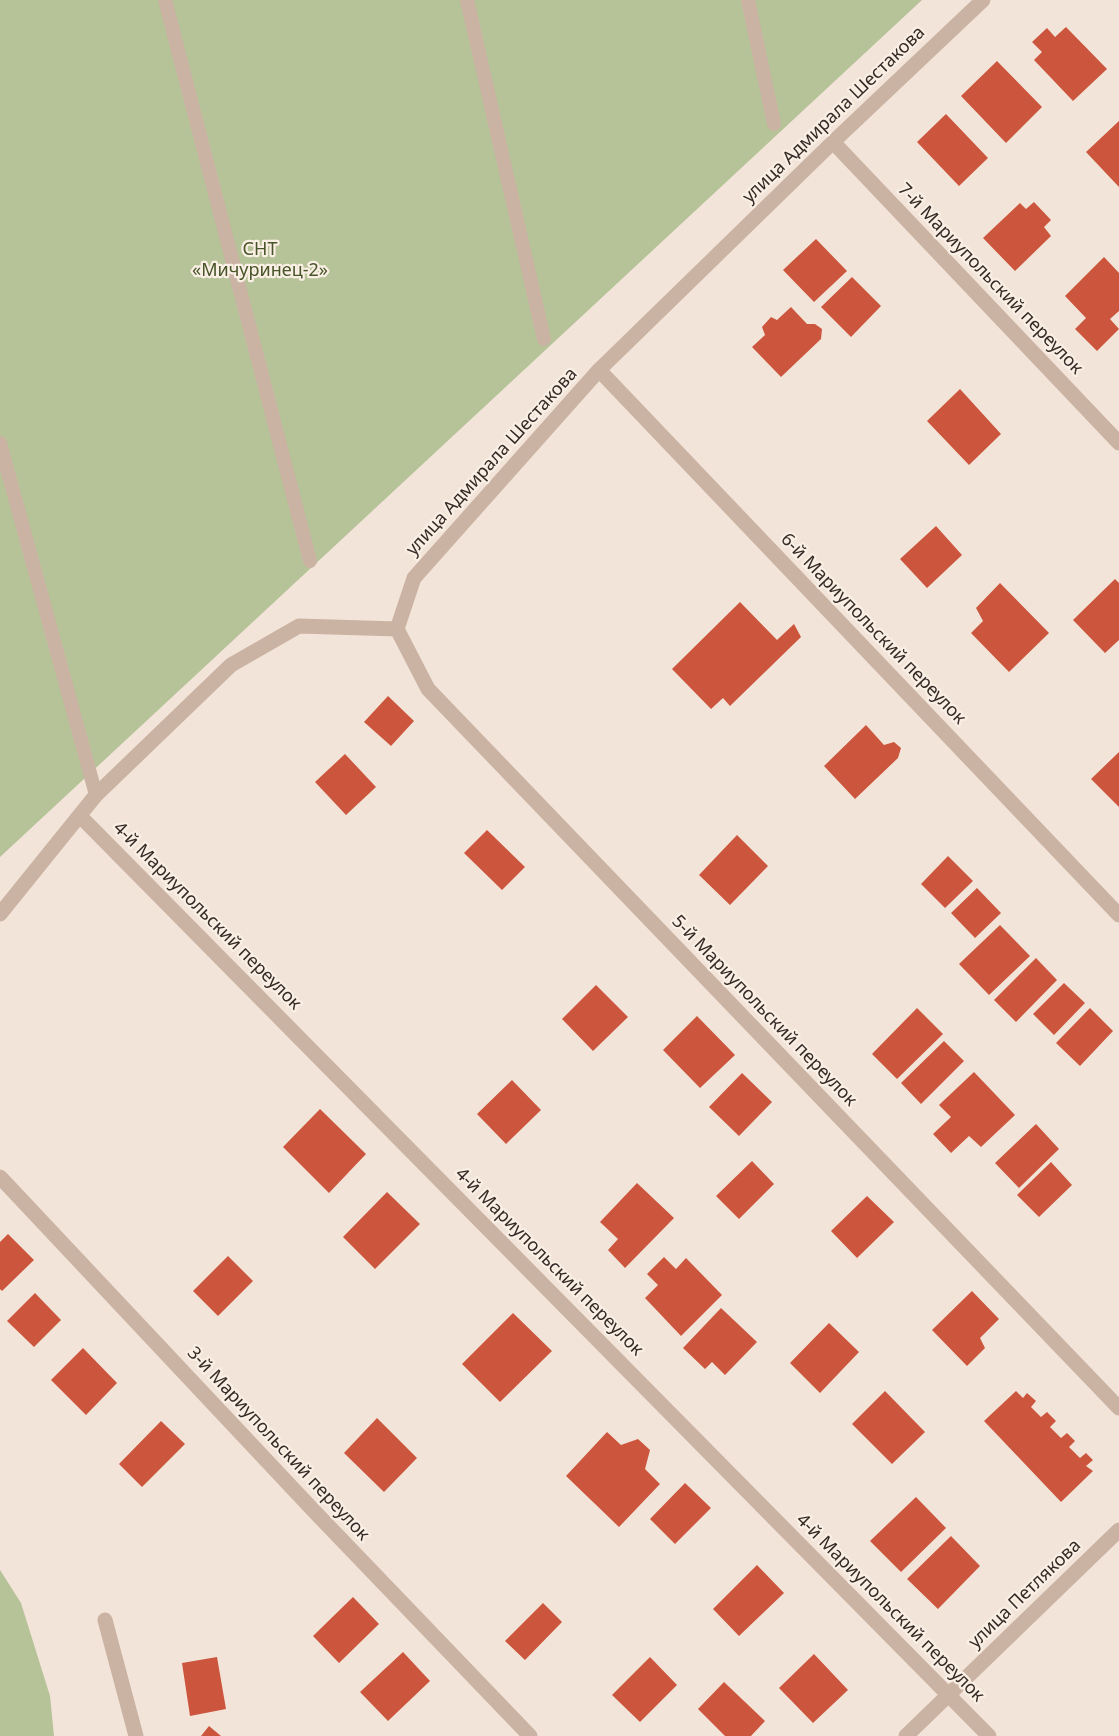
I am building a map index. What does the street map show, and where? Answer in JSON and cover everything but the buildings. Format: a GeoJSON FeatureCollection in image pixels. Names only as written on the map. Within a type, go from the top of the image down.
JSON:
{"type":"FeatureCollection","features":[{"type":"Feature","properties":{"kind":"street","name":"улица Адмирала Шестакова"},"geometry":{"type":"LineString","coordinates":[[397,629],[414,578],[599,370],[833,142],[983,0]]}},
{"type":"Feature","properties":{"kind":"street","name":"7-й Мариупольский переулок"},"geometry":{"type":"LineString","coordinates":[[833,142],[1119,443]]}},
{"type":"Feature","properties":{"kind":"street","name":"6-й Мариупольский переулок"},"geometry":{"type":"LineString","coordinates":[[599,370],[1119,915]]}},
{"type":"Feature","properties":{"kind":"street"},"geometry":{"type":"LineString","coordinates":[[0,914],[96,795],[231,665],[299,626],[397,629]]}},
{"type":"Feature","properties":{"kind":"street","name":"5-й Мариупольский переулок"},"geometry":{"type":"LineString","coordinates":[[397,629],[428,689],[1119,1408]]}},
{"type":"Feature","properties":{"kind":"street","name":"4-й Мариупольский переулок"},"geometry":{"type":"LineString","coordinates":[[80,816],[990,1736]]}},
{"type":"Feature","properties":{"kind":"street","name":"3-й Мариупольский переулок"},"geometry":{"type":"LineString","coordinates":[[0,1177],[313,1510],[530,1736]]}},
{"type":"Feature","properties":{"kind":"street","name":"улица Петлякова"},"geometry":{"type":"LineString","coordinates":[[906,1736],[1119,1530]]}},
{"type":"Feature","properties":{"kind":"street"},"geometry":{"type":"LineString","coordinates":[[105,1620],[136,1736]]}},
{"type":"Feature","properties":{"kind":"lane"},"geometry":{"type":"LineString","coordinates":[[165,0],[310,561]]}},
{"type":"Feature","properties":{"kind":"lane"},"geometry":{"type":"LineString","coordinates":[[467,0],[544,339]]}},
{"type":"Feature","properties":{"kind":"lane"},"geometry":{"type":"LineString","coordinates":[[748,0],[774,124]]}},
{"type":"Feature","properties":{"kind":"lane"},"geometry":{"type":"LineString","coordinates":[[0,443],[96,795]]}},
{"type":"Feature","properties":{"kind":"green space","name":"СНТ «Мичуринец-2»"},"geometry":{"type":"Polygon","coordinates":[[[0,0],[922,0],[0,857],[0,0]]]}},
{"type":"Feature","properties":{"kind":"green space"},"geometry":{"type":"Polygon","coordinates":[[[0,1570],[21,1603],[50,1696],[54,1736],[0,1736],[0,1570]]]}}]}
